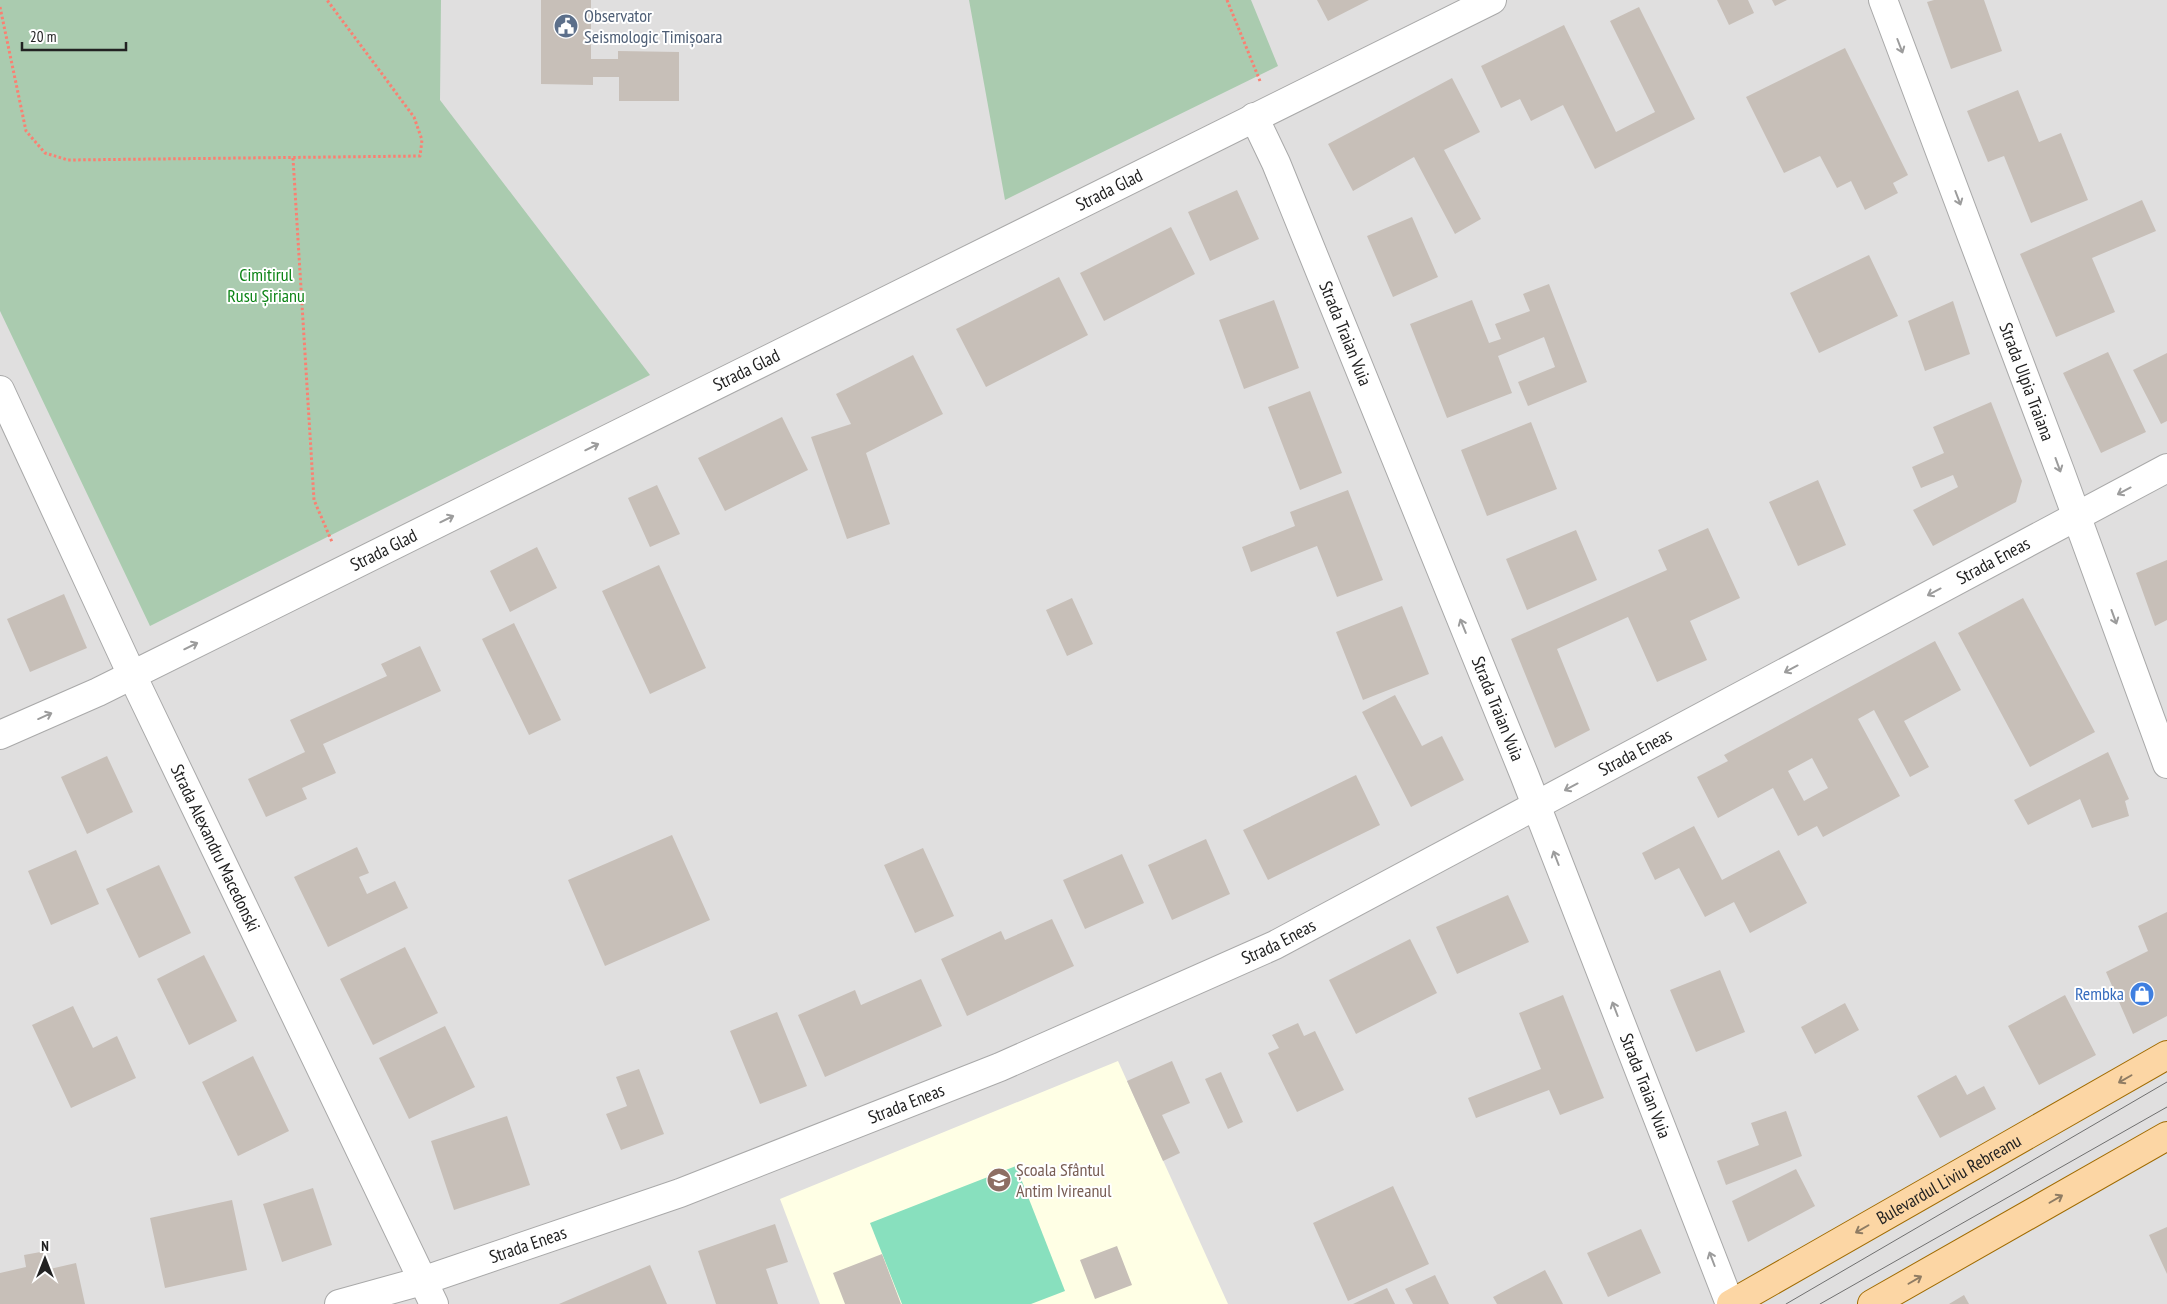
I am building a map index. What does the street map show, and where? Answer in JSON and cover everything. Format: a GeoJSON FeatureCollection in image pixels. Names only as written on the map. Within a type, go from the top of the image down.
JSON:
{"type":"FeatureCollection","features":[{"type":"Feature","properties":{"kind":"main road","name":"Bulevardul Liviu Rebreanu"},"geometry":{"type":"LineString","coordinates":[[1730,1304],[2167,1055]]}},
{"type":"Feature","properties":{"kind":"main road"},"geometry":{"type":"LineString","coordinates":[[1872,1304],[2167,1136]]}},
{"type":"Feature","properties":{"kind":"street","name":"Strada Glad"},"geometry":{"type":"LineString","coordinates":[[0,736],[132,675],[1492,0]]}},
{"type":"Feature","properties":{"kind":"street","name":"Strada Ulpia Traiana"},"geometry":{"type":"LineString","coordinates":[[1883,0],[2077,516],[2167,764]]}},
{"type":"Feature","properties":{"kind":"street","name":"Strada Traian Vuia"},"geometry":{"type":"LineString","coordinates":[[1263,113],[1276,163],[1536,806],[1730,1304]]}},
{"type":"Feature","properties":{"kind":"street","name":"Strada Alexandru Macedonski"},"geometry":{"type":"LineString","coordinates":[[0,390],[132,675],[428,1292]]}},
{"type":"Feature","properties":{"kind":"street","name":"Strada Eneas"},"geometry":{"type":"LineString","coordinates":[[339,1304],[428,1292],[1000,1067],[1274,945],[2167,468]]}},
{"type":"Feature","properties":{"kind":"path"},"geometry":{"type":"LineString","coordinates":[[0,7],[26,131],[45,153],[68,160],[420,156],[422,140],[414,117],[328,0]]}},
{"type":"Feature","properties":{"kind":"path"},"geometry":{"type":"LineString","coordinates":[[1227,0],[1263,113]]}},
{"type":"Feature","properties":{"kind":"path"},"geometry":{"type":"LineString","coordinates":[[293,158],[314,500],[344,570]]}},
{"type":"Feature","properties":{"kind":"shaded area"},"geometry":{"type":"Polygon","coordinates":[[[0,0],[2167,0],[2167,1304],[0,1304],[0,0]]]}},
{"type":"Feature","properties":{"kind":"shaded area","name":"Școala Sfântul Antim Ivireanul"},"geometry":{"type":"Polygon","coordinates":[[[1118,1061],[1228,1304],[820,1304],[780,1199],[1118,1061]]]}},
{"type":"Feature","properties":{"kind":"green space","name":"Cimitirul Rusu Șirianu"},"geometry":{"type":"Polygon","coordinates":[[[0,0],[441,0],[440,100],[650,375],[150,626],[0,311],[0,0]]]}},
{"type":"Feature","properties":{"kind":"green space"},"geometry":{"type":"Polygon","coordinates":[[[969,0],[1251,0],[1278,66],[1005,200],[969,0]]]}},
{"type":"Feature","properties":{"kind":"green space"},"geometry":{"type":"Polygon","coordinates":[[[1016,1166],[1065,1291],[1031,1304],[902,1304],[870,1223],[1016,1166]]]}},
{"type":"Feature","properties":{"kind":"building","name":"Observator Seismologic Timișoara"},"geometry":{"type":"Polygon","coordinates":[[[541,0],[591,0],[591,59],[618,59],[618,51],[679,52],[679,101],[619,101],[619,77],[593,77],[593,85],[541,84],[541,0]]]}},
{"type":"Feature","properties":{"kind":"building"},"geometry":{"type":"Polygon","coordinates":[[[1317,0],[1369,0],[1328,21],[1317,0]]]}},
{"type":"Feature","properties":{"kind":"building"},"geometry":{"type":"Polygon","coordinates":[[[1717,0],[1748,0],[1754,13],[1729,25],[1717,0]]]}},
{"type":"Feature","properties":{"kind":"building"},"geometry":{"type":"Polygon","coordinates":[[[1772,0],[1787,0],[1775,6],[1772,0]]]}},
{"type":"Feature","properties":{"kind":"building"},"geometry":{"type":"Polygon","coordinates":[[[1934,0],[1984,0],[2002,51],[1951,69],[1927,2],[1934,0]]]}},
{"type":"Feature","properties":{"kind":"building"},"geometry":{"type":"Polygon","coordinates":[[[1639,7],[1695,119],[1595,169],[1563,105],[1531,121],[1520,99],[1501,108],[1481,66],[1564,25],[1616,132],[1655,112],[1610,21],[1639,7]]]}},
{"type":"Feature","properties":{"kind":"building"},"geometry":{"type":"Polygon","coordinates":[[[1845,48],[1908,175],[1893,183],[1898,193],[1865,210],[1851,181],[1837,188],[1820,156],[1784,173],[1746,97],[1845,48]]]}},
{"type":"Feature","properties":{"kind":"building"},"geometry":{"type":"Polygon","coordinates":[[[1452,78],[1480,132],[1444,150],[1481,219],[1455,234],[1414,157],[1353,191],[1328,144],[1452,78]]]}},
{"type":"Feature","properties":{"kind":"building"},"geometry":{"type":"Polygon","coordinates":[[[2018,90],[2039,142],[2061,133],[2088,200],[2031,223],[2004,156],[1988,162],[1967,111],[2018,90]]]}},
{"type":"Feature","properties":{"kind":"building"},"geometry":{"type":"Polygon","coordinates":[[[1237,190],[1259,239],[1210,261],[1188,212],[1237,190]]]}},
{"type":"Feature","properties":{"kind":"building"},"geometry":{"type":"Polygon","coordinates":[[[2142,200],[2156,231],[2092,258],[2115,312],[2056,337],[2020,254],[2142,200]]]}},
{"type":"Feature","properties":{"kind":"building"},"geometry":{"type":"Polygon","coordinates":[[[1412,217],[1438,277],[1393,297],[1367,236],[1412,217]]]}},
{"type":"Feature","properties":{"kind":"building"},"geometry":{"type":"Polygon","coordinates":[[[1171,227],[1195,274],[1104,321],[1080,273],[1171,227]]]}},
{"type":"Feature","properties":{"kind":"building"},"geometry":{"type":"Polygon","coordinates":[[[1869,255],[1898,316],[1819,353],[1790,293],[1869,255]]]}},
{"type":"Feature","properties":{"kind":"building"},"geometry":{"type":"Polygon","coordinates":[[[1059,277],[1088,335],[986,387],[956,329],[1059,277]]]}},
{"type":"Feature","properties":{"kind":"building"},"geometry":{"type":"Polygon","coordinates":[[[1549,284],[1587,382],[1528,406],[1518,382],[1555,367],[1544,337],[1498,356],[1512,393],[1447,418],[1410,324],[1472,300],[1489,343],[1501,339],[1495,324],[1530,311],[1523,294],[1549,284]]]}},
{"type":"Feature","properties":{"kind":"building"},"geometry":{"type":"Polygon","coordinates":[[[1274,300],[1299,368],[1244,389],[1219,320],[1274,300]]]}},
{"type":"Feature","properties":{"kind":"building"},"geometry":{"type":"Polygon","coordinates":[[[1953,301],[1970,354],[1925,371],[1908,321],[1953,301]]]}},
{"type":"Feature","properties":{"kind":"building"},"geometry":{"type":"Polygon","coordinates":[[[2108,352],[2146,432],[2101,453],[2063,373],[2108,352]]]}},
{"type":"Feature","properties":{"kind":"building"},"geometry":{"type":"Polygon","coordinates":[[[2167,353],[2167,421],[2161,424],[2133,370],[2167,353]]]}},
{"type":"Feature","properties":{"kind":"building"},"geometry":{"type":"Polygon","coordinates":[[[913,355],[943,414],[866,453],[890,524],[847,539],[811,437],[851,424],[836,394],[913,355]]]}},
{"type":"Feature","properties":{"kind":"building"},"geometry":{"type":"Polygon","coordinates":[[[1310,391],[1342,473],[1300,490],[1268,407],[1310,391]]]}},
{"type":"Feature","properties":{"kind":"building"},"geometry":{"type":"Polygon","coordinates":[[[1991,402],[2022,481],[2016,502],[1933,546],[1913,510],[1958,487],[1953,475],[1921,488],[1912,467],[1944,453],[1933,427],[1991,402]]]}},
{"type":"Feature","properties":{"kind":"building"},"geometry":{"type":"Polygon","coordinates":[[[782,417],[808,470],[725,511],[698,458],[782,417]]]}},
{"type":"Feature","properties":{"kind":"building"},"geometry":{"type":"Polygon","coordinates":[[[1531,422],[1557,489],[1487,516],[1461,450],[1531,422]]]}},
{"type":"Feature","properties":{"kind":"building"},"geometry":{"type":"Polygon","coordinates":[[[1818,480],[1846,545],[1798,566],[1769,502],[1818,480]]]}},
{"type":"Feature","properties":{"kind":"building"},"geometry":{"type":"Polygon","coordinates":[[[657,485],[680,534],[650,547],[628,498],[657,485]]]}},
{"type":"Feature","properties":{"kind":"building"},"geometry":{"type":"Polygon","coordinates":[[[1348,490],[1383,580],[1337,597],[1317,546],[1251,572],[1242,547],[1295,526],[1290,512],[1348,490]]]}},
{"type":"Feature","properties":{"kind":"building"},"geometry":{"type":"Polygon","coordinates":[[[1708,528],[1740,598],[1690,621],[1707,660],[1657,682],[1628,617],[1557,649],[1590,730],[1555,748],[1511,639],[1667,570],[1658,550],[1708,528]]]}},
{"type":"Feature","properties":{"kind":"building"},"geometry":{"type":"Polygon","coordinates":[[[1576,530],[1597,580],[1527,610],[1506,559],[1576,530]]]}},
{"type":"Feature","properties":{"kind":"building"},"geometry":{"type":"Polygon","coordinates":[[[537,547],[557,588],[510,612],[490,571],[537,547]]]}},
{"type":"Feature","properties":{"kind":"building"},"geometry":{"type":"Polygon","coordinates":[[[2167,560],[2167,620],[2155,626],[2136,573],[2167,560]]]}},
{"type":"Feature","properties":{"kind":"building"},"geometry":{"type":"Polygon","coordinates":[[[659,565],[706,668],[650,694],[602,591],[659,565]]]}},
{"type":"Feature","properties":{"kind":"building"},"geometry":{"type":"Polygon","coordinates":[[[64,594],[87,648],[30,672],[7,619],[64,594]]]}},
{"type":"Feature","properties":{"kind":"building"},"geometry":{"type":"Polygon","coordinates":[[[1072,598],[1093,644],[1067,656],[1046,610],[1072,598]]]}},
{"type":"Feature","properties":{"kind":"building"},"geometry":{"type":"Polygon","coordinates":[[[2023,598],[2095,732],[2030,767],[1958,633],[2023,598]]]}},
{"type":"Feature","properties":{"kind":"building"},"geometry":{"type":"Polygon","coordinates":[[[1402,606],[1429,674],[1363,700],[1336,632],[1402,606]]]}},
{"type":"Feature","properties":{"kind":"building"},"geometry":{"type":"Polygon","coordinates":[[[514,623],[561,720],[529,735],[482,639],[514,623]]]}},
{"type":"Feature","properties":{"kind":"building"},"geometry":{"type":"Polygon","coordinates":[[[1935,641],[1961,690],[1904,721],[1929,767],[1910,777],[1874,710],[1858,719],[1900,796],[1823,837],[1817,826],[1798,836],[1773,788],[1718,818],[1697,777],[1728,761],[1724,755],[1935,641]],[[1812,758],[1788,771],[1804,801],[1828,788],[1812,758]]]}},
{"type":"Feature","properties":{"kind":"building"},"geometry":{"type":"Polygon","coordinates":[[[420,646],[441,691],[323,744],[336,773],[302,788],[307,799],[266,817],[248,779],[305,752],[290,720],[387,676],[381,664],[420,646]]]}},
{"type":"Feature","properties":{"kind":"building"},"geometry":{"type":"Polygon","coordinates":[[[1395,695],[1422,746],[1442,736],[1464,780],[1411,807],[1362,712],[1395,695]]]}},
{"type":"Feature","properties":{"kind":"building"},"geometry":{"type":"Polygon","coordinates":[[[2108,752],[2129,799],[2125,801],[2129,816],[2092,828],[2080,799],[2028,825],[2014,800],[2108,752]]]}},
{"type":"Feature","properties":{"kind":"building"},"geometry":{"type":"Polygon","coordinates":[[[107,756],[133,812],[87,834],[61,777],[107,756]]]}},
{"type":"Feature","properties":{"kind":"building"},"geometry":{"type":"Polygon","coordinates":[[[1356,775],[1380,825],[1268,880],[1243,830],[1356,775]]]}},
{"type":"Feature","properties":{"kind":"building"},"geometry":{"type":"Polygon","coordinates":[[[1694,826],[1722,880],[1779,850],[1807,903],[1750,933],[1734,902],[1705,917],[1679,868],[1655,880],[1642,853],[1694,826]]]}},
{"type":"Feature","properties":{"kind":"building"},"geometry":{"type":"Polygon","coordinates":[[[672,835],[710,920],[605,966],[568,880],[672,835]]]}},
{"type":"Feature","properties":{"kind":"building"},"geometry":{"type":"Polygon","coordinates":[[[1206,839],[1230,894],[1172,920],[1148,865],[1206,839]]]}},
{"type":"Feature","properties":{"kind":"building"},"geometry":{"type":"Polygon","coordinates":[[[357,847],[369,873],[359,877],[367,894],[395,881],[408,908],[328,947],[294,877],[357,847]]]}},
{"type":"Feature","properties":{"kind":"building"},"geometry":{"type":"Polygon","coordinates":[[[923,848],[954,916],[915,933],[884,865],[923,848]]]}},
{"type":"Feature","properties":{"kind":"building"},"geometry":{"type":"Polygon","coordinates":[[[76,850],[99,904],[51,925],[28,871],[76,850]]]}},
{"type":"Feature","properties":{"kind":"building"},"geometry":{"type":"Polygon","coordinates":[[[1122,854],[1144,903],[1085,929],[1063,880],[1122,854]]]}},
{"type":"Feature","properties":{"kind":"building"},"geometry":{"type":"Polygon","coordinates":[[[159,865],[191,933],[139,958],[106,889],[159,865]]]}},
{"type":"Feature","properties":{"kind":"building"},"geometry":{"type":"Polygon","coordinates":[[[1508,895],[1529,942],[1457,974],[1436,927],[1508,895]]]}},
{"type":"Feature","properties":{"kind":"building","name":"Rembka"},"geometry":{"type":"Polygon","coordinates":[[[2167,912],[2167,1016],[2133,1034],[2106,972],[2148,951],[2138,926],[2167,912]]]}},
{"type":"Feature","properties":{"kind":"building"},"geometry":{"type":"Polygon","coordinates":[[[1052,919],[1074,966],[967,1016],[941,959],[1001,931],[1005,940],[1052,919]]]}},
{"type":"Feature","properties":{"kind":"building"},"geometry":{"type":"Polygon","coordinates":[[[1410,939],[1437,993],[1356,1034],[1329,980],[1410,939]]]}},
{"type":"Feature","properties":{"kind":"building"},"geometry":{"type":"Polygon","coordinates":[[[405,947],[438,1013],[373,1045],[340,979],[405,947]]]}},
{"type":"Feature","properties":{"kind":"building"},"geometry":{"type":"Polygon","coordinates":[[[204,955],[237,1021],[189,1045],[157,979],[204,955]]]}},
{"type":"Feature","properties":{"kind":"building"},"geometry":{"type":"Polygon","coordinates":[[[1720,970],[1745,1032],[1696,1052],[1670,990],[1720,970]]]}},
{"type":"Feature","properties":{"kind":"building"},"geometry":{"type":"Polygon","coordinates":[[[921,979],[942,1026],[825,1077],[798,1015],[855,990],[861,1005],[921,979]]]}},
{"type":"Feature","properties":{"kind":"building"},"geometry":{"type":"Polygon","coordinates":[[[1563,995],[1604,1098],[1560,1115],[1549,1090],[1476,1118],[1468,1098],[1541,1069],[1519,1013],[1563,995]]]}},
{"type":"Feature","properties":{"kind":"building"},"geometry":{"type":"Polygon","coordinates":[[[2065,995],[2096,1055],[2039,1085],[2008,1026],[2065,995]]]}},
{"type":"Feature","properties":{"kind":"building"},"geometry":{"type":"Polygon","coordinates":[[[1845,1003],[1859,1030],[1815,1054],[1801,1027],[1845,1003]]]}},
{"type":"Feature","properties":{"kind":"building"},"geometry":{"type":"Polygon","coordinates":[[[73,1006],[93,1048],[117,1036],[136,1078],[71,1108],[32,1025],[73,1006]]]}},
{"type":"Feature","properties":{"kind":"building"},"geometry":{"type":"Polygon","coordinates":[[[777,1012],[807,1086],[760,1104],[730,1031],[777,1012]]]}},
{"type":"Feature","properties":{"kind":"building"},"geometry":{"type":"Polygon","coordinates":[[[1298,1023],[1304,1036],[1315,1031],[1344,1090],[1297,1112],[1268,1053],[1279,1048],[1272,1035],[1298,1023]]]}},
{"type":"Feature","properties":{"kind":"building"},"geometry":{"type":"Polygon","coordinates":[[[445,1026],[475,1087],[409,1119],[379,1058],[445,1026]]]}},
{"type":"Feature","properties":{"kind":"building"},"geometry":{"type":"Polygon","coordinates":[[[253,1056],[289,1131],[238,1156],[202,1082],[253,1056]]]}},
{"type":"Feature","properties":{"kind":"building"},"geometry":{"type":"Polygon","coordinates":[[[1172,1061],[1190,1103],[1162,1115],[1180,1153],[1163,1161],[1127,1081],[1172,1061]]]}},
{"type":"Feature","properties":{"kind":"building"},"geometry":{"type":"Polygon","coordinates":[[[639,1069],[664,1134],[621,1150],[606,1114],[627,1106],[616,1077],[639,1069]]]}},
{"type":"Feature","properties":{"kind":"building"},"geometry":{"type":"Polygon","coordinates":[[[1221,1072],[1243,1122],[1228,1129],[1205,1079],[1221,1072]]]}},
{"type":"Feature","properties":{"kind":"building"},"geometry":{"type":"Polygon","coordinates":[[[1956,1075],[1967,1095],[1984,1086],[1996,1109],[1940,1138],[1917,1096],[1956,1075]]]}},
{"type":"Feature","properties":{"kind":"building"},"geometry":{"type":"Polygon","coordinates":[[[1786,1111],[1802,1156],[1726,1185],[1717,1161],[1759,1145],[1751,1123],[1786,1111]]]}},
{"type":"Feature","properties":{"kind":"building"},"geometry":{"type":"Polygon","coordinates":[[[507,1116],[530,1185],[454,1210],[431,1141],[507,1116]]]}},
{"type":"Feature","properties":{"kind":"building"},"geometry":{"type":"Polygon","coordinates":[[[1796,1169],[1815,1206],[1748,1242],[1732,1201],[1796,1169]]]}},
{"type":"Feature","properties":{"kind":"building"},"geometry":{"type":"Polygon","coordinates":[[[1393,1186],[1429,1264],[1348,1301],[1313,1223],[1393,1186]]]}},
{"type":"Feature","properties":{"kind":"building"},"geometry":{"type":"Polygon","coordinates":[[[313,1188],[332,1245],[282,1262],[263,1204],[313,1188]]]}},
{"type":"Feature","properties":{"kind":"building"},"geometry":{"type":"Polygon","coordinates":[[[232,1200],[247,1270],[165,1288],[150,1218],[232,1200]]]}},
{"type":"Feature","properties":{"kind":"building"},"geometry":{"type":"Polygon","coordinates":[[[775,1224],[788,1262],[766,1269],[778,1304],[716,1304],[698,1251],[775,1224]]]}},
{"type":"Feature","properties":{"kind":"building"},"geometry":{"type":"Polygon","coordinates":[[[2167,1227],[2167,1274],[2149,1235],[2167,1227]]]}},
{"type":"Feature","properties":{"kind":"building"},"geometry":{"type":"Polygon","coordinates":[[[1641,1229],[1661,1273],[1608,1297],[1587,1253],[1641,1229]]]}},
{"type":"Feature","properties":{"kind":"building"},"geometry":{"type":"Polygon","coordinates":[[[1117,1246],[1132,1285],[1095,1299],[1080,1260],[1117,1246]]]}},
{"type":"Feature","properties":{"kind":"building"},"geometry":{"type":"Polygon","coordinates":[[[46,1251],[50,1269],[76,1263],[85,1304],[0,1304],[0,1273],[26,1267],[24,1255],[46,1251]]]}},
{"type":"Feature","properties":{"kind":"building"},"geometry":{"type":"Polygon","coordinates":[[[882,1254],[901,1304],[845,1304],[833,1273],[882,1254]]]}},
{"type":"Feature","properties":{"kind":"building"},"geometry":{"type":"Polygon","coordinates":[[[650,1265],[667,1304],[559,1304],[650,1265]]]}},
{"type":"Feature","properties":{"kind":"building"},"geometry":{"type":"Polygon","coordinates":[[[1545,1270],[1563,1304],[1497,1304],[1493,1297],[1545,1270]]]}},
{"type":"Feature","properties":{"kind":"building"},"geometry":{"type":"Polygon","coordinates":[[[1435,1275],[1449,1304],[1413,1304],[1405,1289],[1435,1275]]]}},
{"type":"Feature","properties":{"kind":"building"},"geometry":{"type":"Polygon","coordinates":[[[1387,1288],[1395,1304],[1353,1304],[1387,1288]]]}},
{"type":"Feature","properties":{"kind":"building"},"geometry":{"type":"Polygon","coordinates":[[[1964,1295],[1969,1304],[1949,1304],[1964,1295]]]}},
{"type":"Feature","properties":{"kind":"tram line"},"geometry":{"type":"LineString","coordinates":[[1786,1304],[2167,1082]]}},
{"type":"Feature","properties":{"kind":"tram line"},"geometry":{"type":"LineString","coordinates":[[1820,1304],[2167,1107]]}},
{"type":"Feature","properties":{"kind":"place","name":"Observator Seismologic Timișoara"},"geometry":{"type":"Point","coordinates":[566,26]}},
{"type":"Feature","properties":{"kind":"place","name":"Rembka"},"geometry":{"type":"Point","coordinates":[2142,994]}},
{"type":"Feature","properties":{"kind":"place","name":"Școala Sfântul Antim Ivireanul"},"geometry":{"type":"Point","coordinates":[999,1180]}}]}
